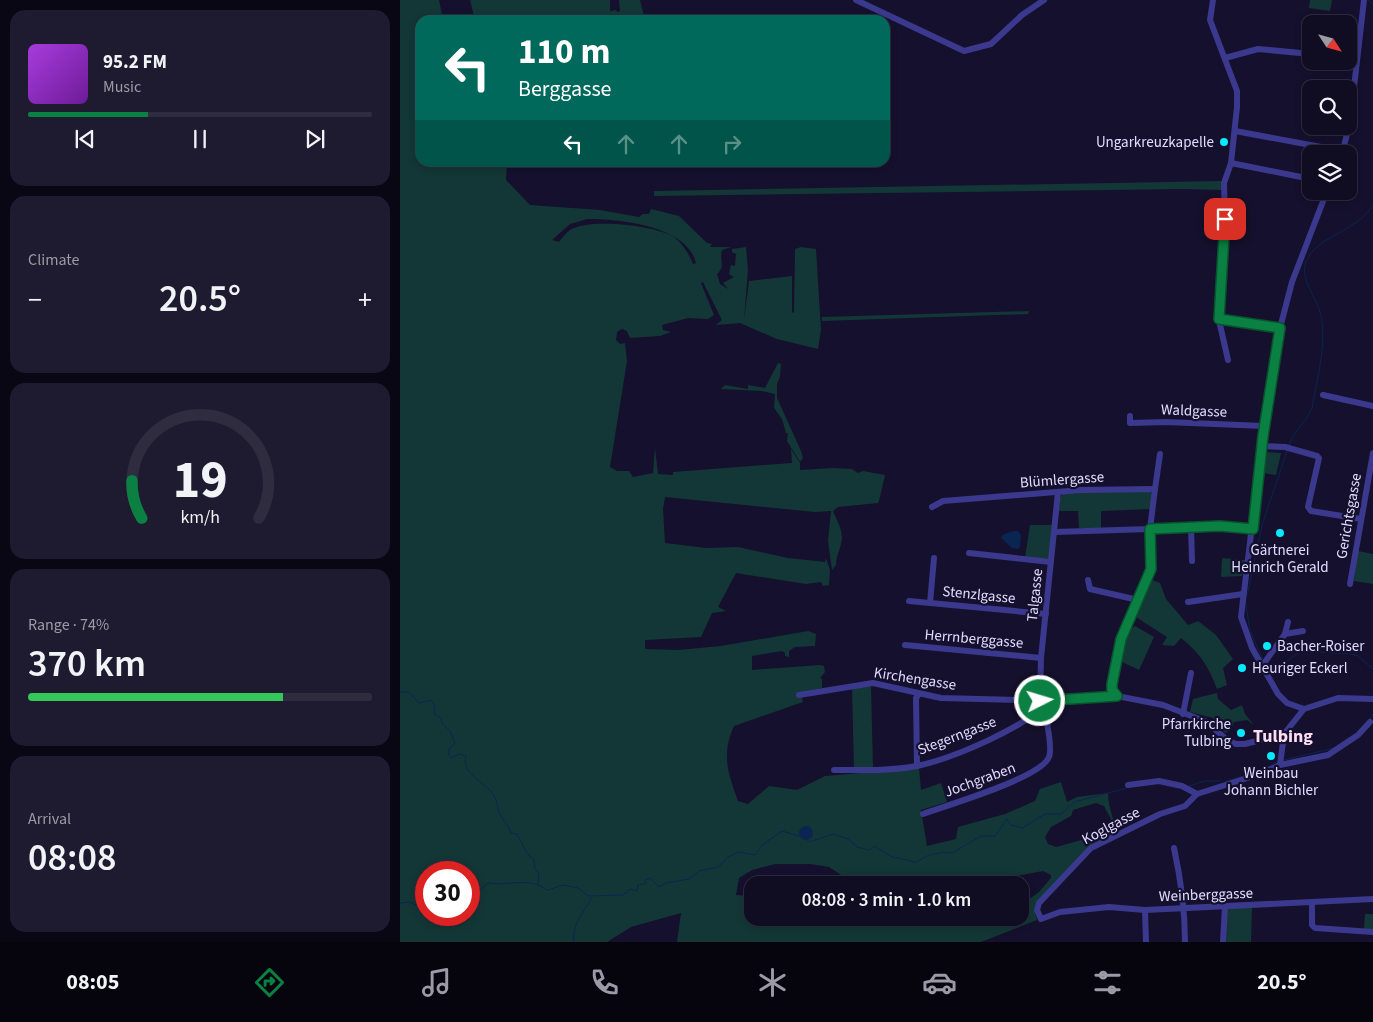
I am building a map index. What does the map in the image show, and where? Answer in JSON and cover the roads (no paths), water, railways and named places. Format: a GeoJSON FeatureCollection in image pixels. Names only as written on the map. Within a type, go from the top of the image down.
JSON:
{"type":"FeatureCollection","features":[{"type":"Feature","properties":{"kind":"street"},"geometry":{"type":"LineString","coordinates":[[856,0],[888,15]]}},
{"type":"Feature","properties":{"kind":"street"},"geometry":{"type":"LineString","coordinates":[[890,16],[964,51],[991,44],[1022,15],[1044,0]]}},
{"type":"Feature","properties":{"kind":"street"},"geometry":{"type":"LineString","coordinates":[[1213,0],[1210,20],[1236,90],[1235,131],[1231,163],[1224,183],[1225,219],[1219,319],[1228,360]]}},
{"type":"Feature","properties":{"kind":"street"},"geometry":{"type":"LineString","coordinates":[[1358,44],[1364,0]]}},
{"type":"Feature","properties":{"kind":"street"},"geometry":{"type":"LineString","coordinates":[[1225,58],[1258,49],[1302,53]]}},
{"type":"Feature","properties":{"kind":"street"},"geometry":{"type":"LineString","coordinates":[[1344,145],[1350,122],[1355,70]]}},
{"type":"Feature","properties":{"kind":"street"},"geometry":{"type":"LineString","coordinates":[[1235,131],[1303,145]]}},
{"type":"Feature","properties":{"kind":"street"},"geometry":{"type":"LineString","coordinates":[[1231,163],[1302,177]]}},
{"type":"Feature","properties":{"kind":"street"},"geometry":{"type":"LineString","coordinates":[[1324,200],[1292,282],[1280,328],[1264,426],[1253,529],[1243,594],[1242,622],[1282,699],[1292,706],[1304,709],[1338,698],[1373,699]]}},
{"type":"Feature","properties":{"kind":"street"},"geometry":{"type":"LineString","coordinates":[[1219,319],[1280,328]]}},
{"type":"Feature","properties":{"kind":"street"},"geometry":{"type":"LineString","coordinates":[[1323,395],[1373,406]]}},
{"type":"Feature","properties":{"kind":"street","name":"Waldgasse"},"geometry":{"type":"LineString","coordinates":[[1130,416],[1130,423],[1264,426]]}},
{"type":"Feature","properties":{"kind":"street"},"geometry":{"type":"LineString","coordinates":[[1262,446],[1285,447],[1319,458],[1308,507],[1311,511],[1361,519]]}},
{"type":"Feature","properties":{"kind":"street","name":"Gerichtsgasse"},"geometry":{"type":"LineString","coordinates":[[1350,584],[1373,452]]}},
{"type":"Feature","properties":{"kind":"street"},"geometry":{"type":"LineString","coordinates":[[1117,696],[1112,690],[1112,684],[1121,639],[1151,569],[1150,529],[1160,454]]}},
{"type":"Feature","properties":{"kind":"street","name":"Blümlergasse"},"geometry":{"type":"LineString","coordinates":[[932,506],[943,501],[1058,492],[1122,488],[1155,490]]}},
{"type":"Feature","properties":{"kind":"street","name":"Talgasse"},"geometry":{"type":"LineString","coordinates":[[1040,701],[1042,658],[1058,492]]}},
{"type":"Feature","properties":{"kind":"street"},"geometry":{"type":"LineString","coordinates":[[1055,532],[1190,526],[1253,529]]}},
{"type":"Feature","properties":{"kind":"street"},"geometry":{"type":"LineString","coordinates":[[1190,526],[1192,560]]}},
{"type":"Feature","properties":{"kind":"street"},"geometry":{"type":"LineString","coordinates":[[969,553],[1051,562]]}},
{"type":"Feature","properties":{"kind":"street"},"geometry":{"type":"LineString","coordinates":[[930,603],[934,558]]}},
{"type":"Feature","properties":{"kind":"street"},"geometry":{"type":"LineString","coordinates":[[1088,580],[1090,589],[1138,600]]}},
{"type":"Feature","properties":{"kind":"street"},"geometry":{"type":"LineString","coordinates":[[1188,602],[1243,594]]}},
{"type":"Feature","properties":{"kind":"street","name":"Stenzlgasse"},"geometry":{"type":"LineString","coordinates":[[909,601],[1046,614]]}},
{"type":"Feature","properties":{"kind":"street"},"geometry":{"type":"LineString","coordinates":[[1264,663],[1285,634],[1288,622]]}},
{"type":"Feature","properties":{"kind":"street"},"geometry":{"type":"LineString","coordinates":[[1285,634],[1303,631]]}},
{"type":"Feature","properties":{"kind":"street","name":"Herrnberggasse"},"geometry":{"type":"LineString","coordinates":[[905,645],[1042,658]]}},
{"type":"Feature","properties":{"kind":"street"},"geometry":{"type":"LineString","coordinates":[[1183,714],[1191,673]]}},
{"type":"Feature","properties":{"kind":"street","name":"Kirchengasse"},"geometry":{"type":"LineString","coordinates":[[799,695],[873,683],[941,698],[1050,701],[1117,696],[1163,705],[1207,722],[1227,740],[1236,744],[1245,744],[1284,734]]}},
{"type":"Feature","properties":{"kind":"street"},"geometry":{"type":"LineString","coordinates":[[917,766],[916,698],[919,694]]}},
{"type":"Feature","properties":{"kind":"street","name":"Stegerngasse"},"geometry":{"type":"LineString","coordinates":[[834,770],[892,769],[917,766],[964,749],[1022,724],[1050,701]]}},
{"type":"Feature","properties":{"kind":"street","name":"Jochgraben"},"geometry":{"type":"LineString","coordinates":[[923,814],[1022,779],[1047,761],[1050,752],[1044,707]]}},
{"type":"Feature","properties":{"kind":"street"},"geometry":{"type":"LineString","coordinates":[[1280,765],[1284,734],[1304,709]]}},
{"type":"Feature","properties":{"kind":"street","name":"Koglgasse"},"geometry":{"type":"LineString","coordinates":[[1041,919],[1037,910],[1039,903],[1090,848],[1160,814],[1185,806],[1197,794],[1260,774],[1280,765],[1328,755],[1358,735],[1370,722]]}},
{"type":"Feature","properties":{"kind":"street"},"geometry":{"type":"LineString","coordinates":[[1128,785],[1159,780],[1182,786],[1197,794]]}},
{"type":"Feature","properties":{"kind":"street"},"geometry":{"type":"LineString","coordinates":[[1174,848],[1181,873],[1185,906],[1185,942]]}},
{"type":"Feature","properties":{"kind":"street","name":"Weinberggasse"},"geometry":{"type":"LineString","coordinates":[[1041,919],[1060,912],[1109,907],[1145,910],[1185,906],[1373,899]]}},
{"type":"Feature","properties":{"kind":"street"},"geometry":{"type":"LineString","coordinates":[[1312,902],[1312,925],[1315,928],[1373,932]]}},
{"type":"Feature","properties":{"kind":"street"},"geometry":{"type":"LineString","coordinates":[[1223,942],[1225,906]]}},
{"type":"Feature","properties":{"kind":"street"},"geometry":{"type":"LineString","coordinates":[[1145,910],[1146,942]]}},
{"type":"Feature","properties":{"kind":"water"},"geometry":{"type":"Polygon","coordinates":[[[1018,531],[1021,535],[1020,547],[1018,549],[1012,548],[1001,538],[1004,534],[1018,531]]]}},
{"type":"Feature","properties":{"kind":"water"},"geometry":{"type":"Polygon","coordinates":[[[806,826],[811,828],[813,833],[811,838],[806,840],[801,838],[799,833],[801,828],[806,826]]]}},
{"type":"Feature","properties":{"kind":"waterway"},"geometry":{"type":"LineString","coordinates":[[1368,0],[1373,5]]}},
{"type":"Feature","properties":{"kind":"waterway"},"geometry":{"type":"LineString","coordinates":[[1289,445],[1312,408],[1322,347],[1323,335],[1320,312],[1308,285],[1305,265],[1314,250],[1329,238],[1348,228],[1366,214],[1373,205]]}},
{"type":"Feature","properties":{"kind":"waterway"},"geometry":{"type":"LineString","coordinates":[[1247,596],[1262,525],[1287,451]]}},
{"type":"Feature","properties":{"kind":"waterway"},"geometry":{"type":"LineString","coordinates":[[1246,605],[1250,631],[1263,660]]}},
{"type":"Feature","properties":{"kind":"waterway"},"geometry":{"type":"LineString","coordinates":[[1266,665],[1275,670],[1301,651],[1351,654],[1358,656],[1373,669]]}},
{"type":"Feature","properties":{"kind":"waterway"},"geometry":{"type":"LineString","coordinates":[[400,692],[409,692],[419,703],[431,700],[435,706],[434,714],[441,718],[442,723],[450,731],[455,743],[449,749],[449,755],[451,758],[460,754],[466,756],[465,762],[470,773],[493,794],[500,814],[511,833],[517,834],[528,855],[534,859],[535,870],[539,872],[538,885],[548,890],[563,885],[578,888],[588,896],[623,895],[630,889],[637,891],[638,885],[645,884],[645,880],[650,878],[659,887],[666,883],[689,879],[699,871],[719,867],[728,857],[738,852],[755,855],[762,845],[782,831],[799,836]]}},
{"type":"Feature","properties":{"kind":"waterway"},"geometry":{"type":"LineString","coordinates":[[1370,720],[1373,714]]}},
{"type":"Feature","properties":{"kind":"waterway"},"geometry":{"type":"LineString","coordinates":[[1284,760],[1334,748]]}},
{"type":"Feature","properties":{"kind":"waterway"},"geometry":{"type":"LineString","coordinates":[[1266,768],[1278,761]]}},
{"type":"Feature","properties":{"kind":"waterway"},"geometry":{"type":"LineString","coordinates":[[1226,781],[1244,776]]}},
{"type":"Feature","properties":{"kind":"waterway"},"geometry":{"type":"LineString","coordinates":[[1187,787],[1204,781],[1220,781]]}},
{"type":"Feature","properties":{"kind":"waterway"},"geometry":{"type":"LineString","coordinates":[[807,840],[810,842],[833,834],[848,839],[857,847],[870,850],[874,846],[892,857],[916,862],[927,856],[943,852],[952,853],[981,836],[995,836],[1007,819],[1011,825],[1022,828],[1045,814],[1061,814],[1074,802],[1127,788]]}},
{"type":"Feature","properties":{"kind":"waterway"},"geometry":{"type":"LineString","coordinates":[[480,889],[488,883],[532,883],[538,885]]}},
{"type":"Feature","properties":{"kind":"waterway"},"geometry":{"type":"LineString","coordinates":[[574,942],[576,924],[592,898]]}},
{"type":"Feature","properties":{"kind":"waterway"},"geometry":{"type":"LineString","coordinates":[[400,903],[409,902],[415,904]]}},
{"type":"Feature","properties":{"kind":"place","name":"Ungarkreuzkapelle"},"geometry":{"type":"Point","coordinates":[1224,142]}},
{"type":"Feature","properties":{"kind":"place","name":"Gärtnerei Heinrich Gerald"},"geometry":{"type":"Point","coordinates":[1280,533]}},
{"type":"Feature","properties":{"kind":"place","name":"Bacher-Roiser"},"geometry":{"type":"Point","coordinates":[1267,646]}},
{"type":"Feature","properties":{"kind":"place","name":"Heuriger Eckerl"},"geometry":{"type":"Point","coordinates":[1242,668]}},
{"type":"Feature","properties":{"kind":"place","name":"Pfarrkirche Tulbing"},"geometry":{"type":"Point","coordinates":[1241,733]}},
{"type":"Feature","properties":{"kind":"place","name":"Weinbau Johann Bichler"},"geometry":{"type":"Point","coordinates":[1271,756]}},
{"type":"Feature","properties":{"kind":"district","name":"Tulbing"},"geometry":{"type":"Point","coordinates":[1283,736]}}]}
